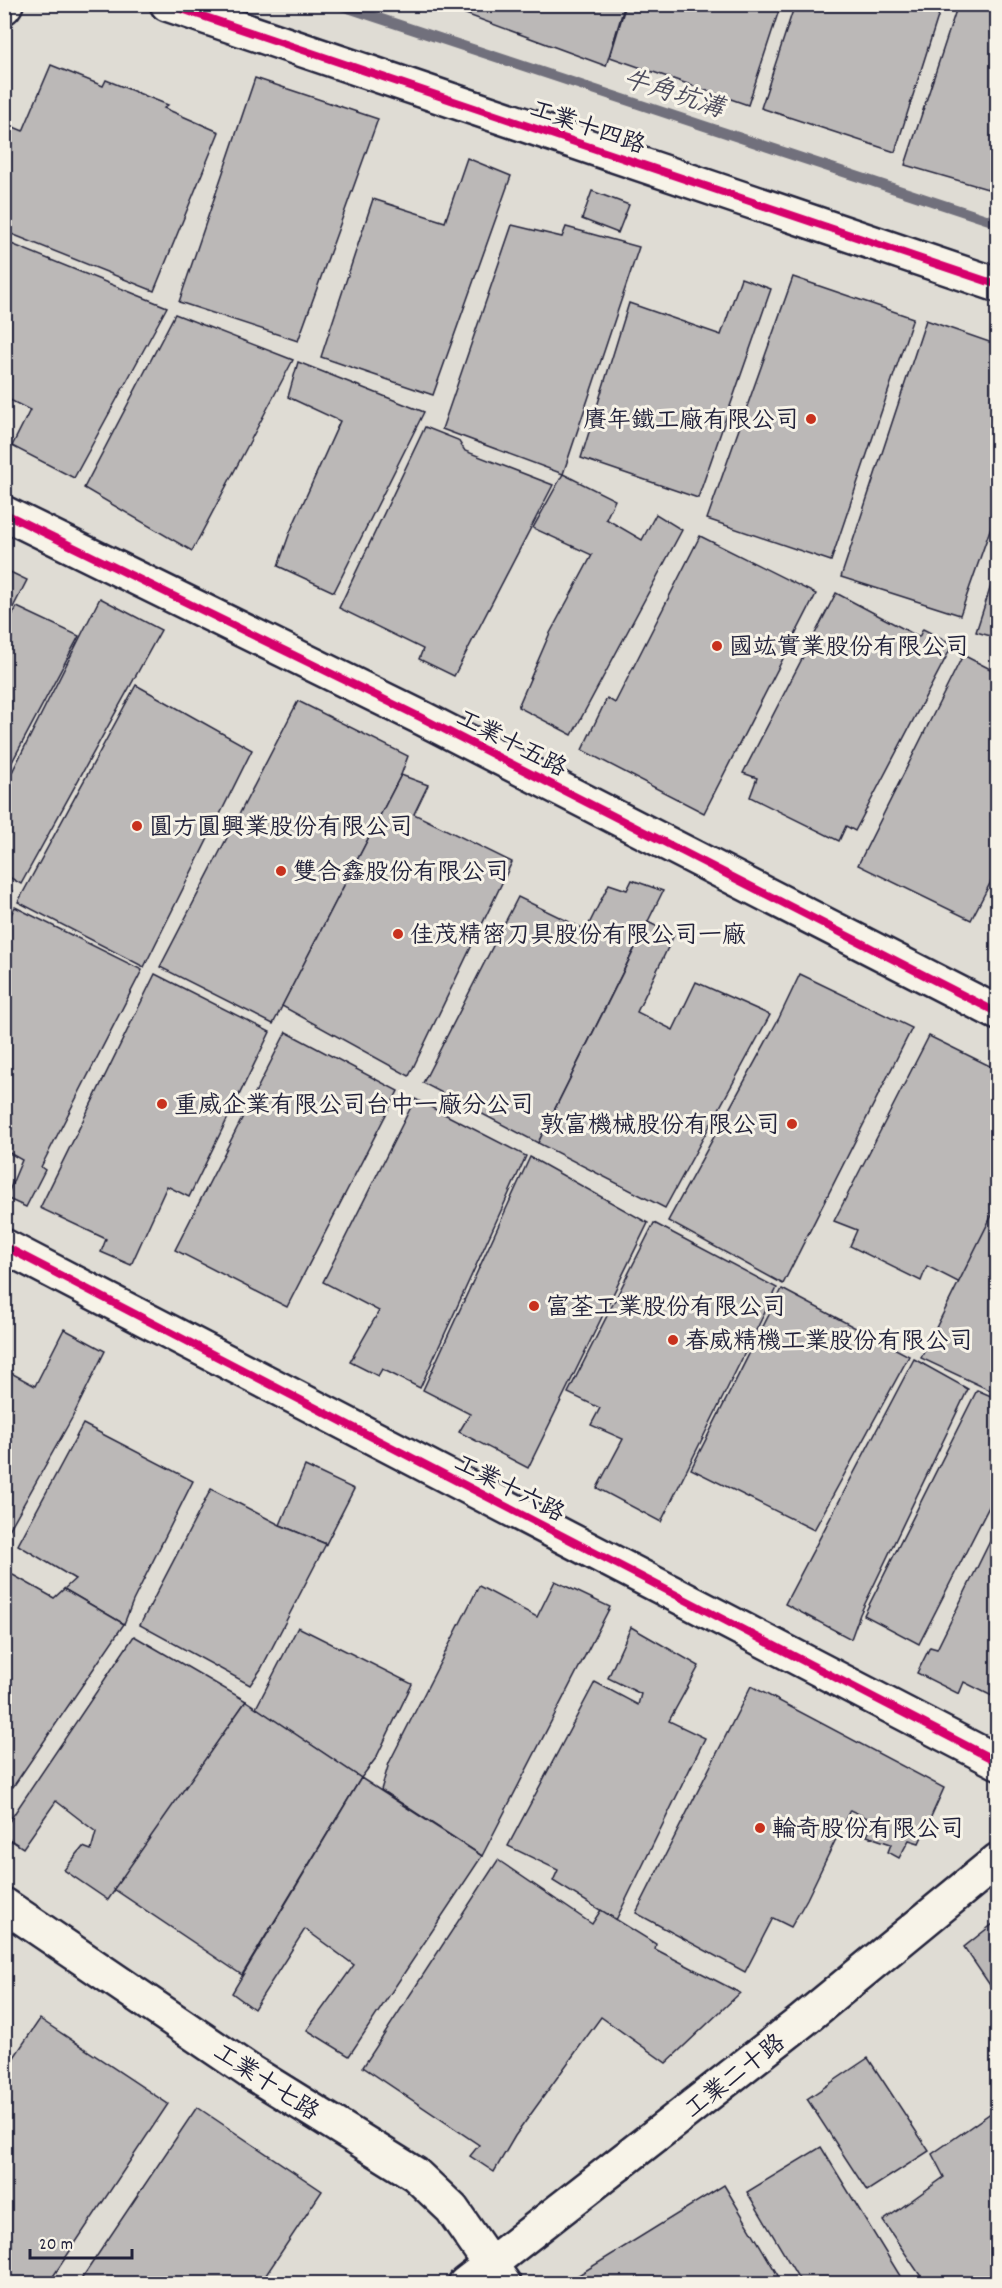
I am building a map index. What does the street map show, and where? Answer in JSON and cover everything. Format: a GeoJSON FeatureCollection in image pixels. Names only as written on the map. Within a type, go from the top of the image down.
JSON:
{"type":"FeatureCollection","features":[{"type":"Feature","properties":{"kind":"street","name":"工業十四路"},"geometry":{"type":"LineString","coordinates":[[167,4],[998,285]]}},
{"type":"Feature","properties":{"kind":"street","name":"工業十五路"},"geometry":{"type":"LineString","coordinates":[[4,513],[422,718],[998,1013]]}},
{"type":"Feature","properties":{"kind":"street","name":"工業十六路"},"geometry":{"type":"LineString","coordinates":[[4,1246],[998,1762]]}},
{"type":"Feature","properties":{"kind":"street","name":"工業二十路"},"geometry":{"type":"LineString","coordinates":[[465,2283],[497,2273],[998,1860]]}},
{"type":"Feature","properties":{"kind":"street","name":"工業十七路"},"geometry":{"type":"LineString","coordinates":[[4,1905],[249,2071],[415,2174],[452,2210],[497,2273]]}},
{"type":"Feature","properties":{"kind":"shaded area"},"geometry":{"type":"Polygon","coordinates":[[[5,5],[997,5],[997,2283],[5,2283],[5,5]]]}},
{"type":"Feature","properties":{"kind":"building"},"geometry":{"type":"Polygon","coordinates":[[[466,4],[625,4],[606,66],[463,13],[466,4]]]}},
{"type":"Feature","properties":{"kind":"building"},"geometry":{"type":"Polygon","coordinates":[[[626,4],[781,4],[748,105],[610,57],[626,4]]]}},
{"type":"Feature","properties":{"kind":"building"},"geometry":{"type":"Polygon","coordinates":[[[795,4],[942,4],[895,152],[761,108],[795,4]]]}},
{"type":"Feature","properties":{"kind":"building"},"geometry":{"type":"Polygon","coordinates":[[[958,4],[998,4],[998,192],[905,165],[958,4]]]}},
{"type":"Feature","properties":{"kind":"building"},"geometry":{"type":"Polygon","coordinates":[[[51,65],[103,86],[106,80],[168,105],[164,108],[219,132],[154,291],[4,231],[4,123],[23,131],[51,65]]]}},
{"type":"Feature","properties":{"kind":"building"},"geometry":{"type":"Polygon","coordinates":[[[255,78],[378,119],[298,341],[179,302],[255,78]]]}},
{"type":"Feature","properties":{"kind":"building"},"geometry":{"type":"Polygon","coordinates":[[[467,158],[511,176],[433,395],[321,357],[373,199],[445,222],[467,158]]]}},
{"type":"Feature","properties":{"kind":"building"},"geometry":{"type":"Polygon","coordinates":[[[592,191],[629,205],[618,233],[582,219],[592,191]]]}},
{"type":"Feature","properties":{"kind":"building"},"geometry":{"type":"Polygon","coordinates":[[[512,225],[562,237],[566,227],[639,247],[563,474],[442,429],[512,225]]]}},
{"type":"Feature","properties":{"kind":"building"},"geometry":{"type":"Polygon","coordinates":[[[4,241],[167,307],[74,478],[12,446],[30,410],[4,397],[4,241]]]}},
{"type":"Feature","properties":{"kind":"building","name":"賡年鐵工廠有限公司"},"geometry":{"type":"Polygon","coordinates":[[[793,277],[913,318],[831,561],[707,519],[793,277]]]}},
{"type":"Feature","properties":{"kind":"building"},"geometry":{"type":"Polygon","coordinates":[[[741,278],[771,289],[698,498],[581,458],[629,303],[721,335],[741,278]]]}},
{"type":"Feature","properties":{"kind":"building"},"geometry":{"type":"Polygon","coordinates":[[[175,314],[293,360],[192,551],[84,488],[175,314]]]}},
{"type":"Feature","properties":{"kind":"building"},"geometry":{"type":"Polygon","coordinates":[[[926,320],[998,345],[998,507],[960,615],[841,577],[926,320]]]}},
{"type":"Feature","properties":{"kind":"building"},"geometry":{"type":"Polygon","coordinates":[[[298,362],[424,412],[334,592],[278,566],[290,532],[340,421],[288,397],[298,362]]]}},
{"type":"Feature","properties":{"kind":"building"},"geometry":{"type":"Polygon","coordinates":[[[425,427],[458,440],[465,451],[553,485],[454,676],[419,659],[423,649],[339,608],[425,427]]]}},
{"type":"Feature","properties":{"kind":"building"},"geometry":{"type":"Polygon","coordinates":[[[563,474],[615,500],[606,519],[642,540],[656,514],[682,530],[572,735],[518,707],[549,635],[592,555],[533,528],[563,474]]]}},
{"type":"Feature","properties":{"kind":"building","name":"國竑實業股份有限公司"},"geometry":{"type":"Polygon","coordinates":[[[700,536],[816,594],[704,813],[582,750],[607,698],[615,703],[700,536]]]}},
{"type":"Feature","properties":{"kind":"building"},"geometry":{"type":"Polygon","coordinates":[[[998,564],[998,638],[976,632],[998,564]]]}},
{"type":"Feature","properties":{"kind":"building"},"geometry":{"type":"Polygon","coordinates":[[[4,569],[27,580],[4,625],[4,569]]]}},
{"type":"Feature","properties":{"kind":"building"},"geometry":{"type":"Polygon","coordinates":[[[836,593],[919,637],[923,629],[953,644],[855,831],[846,826],[839,841],[750,797],[757,778],[743,773],[836,593]]]}},
{"type":"Feature","properties":{"kind":"building"},"geometry":{"type":"Polygon","coordinates":[[[100,598],[161,630],[21,884],[4,874],[4,788],[100,598]]]}},
{"type":"Feature","properties":{"kind":"building"},"geometry":{"type":"Polygon","coordinates":[[[17,607],[79,636],[4,777],[4,629],[17,607]]]}},
{"type":"Feature","properties":{"kind":"building"},"geometry":{"type":"Polygon","coordinates":[[[963,655],[998,673],[998,868],[971,920],[858,865],[963,655]]]}},
{"type":"Feature","properties":{"kind":"building","name":"圓方圓興業股份有限公司"},"geometry":{"type":"Polygon","coordinates":[[[136,685],[252,750],[144,967],[18,902],[136,685]]]}},
{"type":"Feature","properties":{"kind":"building","name":"雙合鑫股份有限公司"},"geometry":{"type":"Polygon","coordinates":[[[298,701],[408,756],[401,775],[273,1024],[160,967],[298,701]]]}},
{"type":"Feature","properties":{"kind":"building","name":"佳茂精密刀具股份有限公司一廠"},"geometry":{"type":"Polygon","coordinates":[[[401,775],[428,785],[414,814],[512,862],[409,1076],[282,1006],[401,775]]]}},
{"type":"Feature","properties":{"kind":"building"},"geometry":{"type":"Polygon","coordinates":[[[632,880],[663,891],[538,1143],[423,1083],[518,897],[586,930],[609,884],[627,890],[632,880]]]}},
{"type":"Feature","properties":{"kind":"building"},"geometry":{"type":"Polygon","coordinates":[[[4,887],[12,891],[4,905],[4,887]]]}},
{"type":"Feature","properties":{"kind":"building"},"geometry":{"type":"Polygon","coordinates":[[[15,907],[142,970],[41,1167],[45,1170],[26,1207],[6,1198],[22,1160],[4,1150],[4,928],[15,907]]]}},
{"type":"Feature","properties":{"kind":"building"},"geometry":{"type":"Polygon","coordinates":[[[648,922],[674,935],[637,1012],[673,1030],[696,982],[770,1015],[665,1208],[538,1143],[648,922]]]}},
{"type":"Feature","properties":{"kind":"building","name":"重威企業有限公司台中一廠分公司"},"geometry":{"type":"Polygon","coordinates":[[[155,974],[270,1032],[189,1197],[167,1186],[131,1265],[101,1252],[106,1239],[40,1208],[155,974]]]}},
{"type":"Feature","properties":{"kind":"building","name":"敦富機械股份有限公司"},"geometry":{"type":"Polygon","coordinates":[[[800,974],[912,1028],[783,1284],[668,1221],[779,1018],[800,974]]]}},
{"type":"Feature","properties":{"kind":"building"},"geometry":{"type":"Polygon","coordinates":[[[286,1032],[398,1091],[287,1307],[175,1250],[286,1032]]]}},
{"type":"Feature","properties":{"kind":"building"},"geometry":{"type":"Polygon","coordinates":[[[929,1036],[998,1070],[998,1203],[960,1283],[927,1266],[921,1281],[850,1246],[857,1230],[834,1221],[929,1036]]]}},
{"type":"Feature","properties":{"kind":"building"},"geometry":{"type":"Polygon","coordinates":[[[415,1099],[526,1156],[420,1388],[382,1369],[378,1376],[350,1362],[379,1311],[323,1282],[415,1099]]]}},
{"type":"Feature","properties":{"kind":"building","name":"富荃工業股份有限公司"},"geometry":{"type":"Polygon","coordinates":[[[530,1157],[648,1223],[528,1468],[459,1432],[470,1414],[423,1390],[530,1157]]]}},
{"type":"Feature","properties":{"kind":"building"},"geometry":{"type":"Polygon","coordinates":[[[998,1203],[998,1394],[921,1358],[998,1203]]]}},
{"type":"Feature","properties":{"kind":"building","name":"春威精機工業股份有限公司"},"geometry":{"type":"Polygon","coordinates":[[[654,1223],[777,1288],[661,1522],[597,1488],[623,1439],[591,1425],[600,1408],[568,1393],[654,1223]]]}},
{"type":"Feature","properties":{"kind":"building"},"geometry":{"type":"Polygon","coordinates":[[[782,1289],[909,1356],[814,1530],[691,1469],[782,1289]]]}},
{"type":"Feature","properties":{"kind":"building"},"geometry":{"type":"Polygon","coordinates":[[[64,1329],[105,1351],[72,1418],[4,1539],[4,1369],[35,1386],[64,1329]]]}},
{"type":"Feature","properties":{"kind":"building"},"geometry":{"type":"Polygon","coordinates":[[[914,1359],[968,1389],[860,1614],[851,1639],[785,1604],[914,1359]]]}},
{"type":"Feature","properties":{"kind":"building"},"geometry":{"type":"Polygon","coordinates":[[[977,1390],[998,1399],[998,1489],[919,1644],[864,1615],[977,1390]]]}},
{"type":"Feature","properties":{"kind":"building"},"geometry":{"type":"Polygon","coordinates":[[[83,1424],[193,1481],[133,1601],[124,1624],[64,1589],[75,1579],[18,1545],[83,1424]]]}},
{"type":"Feature","properties":{"kind":"building"},"geometry":{"type":"Polygon","coordinates":[[[305,1466],[354,1489],[326,1544],[280,1525],[305,1466]]]}},
{"type":"Feature","properties":{"kind":"building"},"geometry":{"type":"Polygon","coordinates":[[[211,1489],[280,1525],[326,1544],[261,1669],[250,1685],[140,1625],[211,1489]]]}},
{"type":"Feature","properties":{"kind":"building"},"geometry":{"type":"Polygon","coordinates":[[[998,1525],[998,1699],[964,1682],[959,1694],[917,1673],[930,1647],[937,1649],[998,1525]]]}},
{"type":"Feature","properties":{"kind":"building"},"geometry":{"type":"Polygon","coordinates":[[[4,1570],[54,1598],[64,1589],[124,1624],[13,1787],[4,1781],[4,1570]]]}},
{"type":"Feature","properties":{"kind":"building"},"geometry":{"type":"Polygon","coordinates":[[[555,1581],[610,1607],[482,1856],[381,1790],[389,1763],[479,1586],[537,1617],[555,1581]]]}},
{"type":"Feature","properties":{"kind":"building"},"geometry":{"type":"Polygon","coordinates":[[[298,1627],[412,1684],[376,1758],[361,1778],[256,1708],[298,1627]]]}},
{"type":"Feature","properties":{"kind":"building"},"geometry":{"type":"Polygon","coordinates":[[[631,1627],[699,1666],[669,1721],[705,1738],[616,1920],[553,1881],[558,1870],[508,1846],[595,1682],[638,1705],[641,1694],[608,1678],[631,1627]]]}},
{"type":"Feature","properties":{"kind":"building"},"geometry":{"type":"Polygon","coordinates":[[[134,1636],[246,1701],[108,1900],[64,1870],[83,1847],[91,1850],[96,1832],[56,1801],[23,1848],[4,1836],[4,1829],[134,1636]]]}},
{"type":"Feature","properties":{"kind":"building","name":"輪奇股份有限公司"},"geometry":{"type":"Polygon","coordinates":[[[751,1686],[944,1788],[919,1843],[909,1840],[899,1858],[888,1852],[891,1844],[867,1836],[874,1821],[850,1810],[791,1927],[773,1918],[745,1972],[636,1913],[751,1686]]]}},
{"type":"Feature","properties":{"kind":"building"},"geometry":{"type":"Polygon","coordinates":[[[246,1701],[361,1778],[242,1975],[114,1889],[246,1701]]]}},
{"type":"Feature","properties":{"kind":"building"},"geometry":{"type":"Polygon","coordinates":[[[361,1778],[482,1856],[349,2056],[307,2030],[354,1965],[305,1929],[254,2009],[232,1993],[361,1778]]]}},
{"type":"Feature","properties":{"kind":"building"},"geometry":{"type":"Polygon","coordinates":[[[498,1860],[592,1924],[601,1910],[656,1944],[655,1949],[740,1993],[666,2063],[601,2017],[515,2136],[494,2172],[470,2156],[479,2145],[363,2067],[498,1860]]]}},
{"type":"Feature","properties":{"kind":"building"},"geometry":{"type":"Polygon","coordinates":[[[998,1920],[998,1997],[964,1947],[998,1920]]]}},
{"type":"Feature","properties":{"kind":"building"},"geometry":{"type":"Polygon","coordinates":[[[40,2019],[168,2104],[48,2284],[4,2284],[4,2072],[40,2019]]]}},
{"type":"Feature","properties":{"kind":"building"},"geometry":{"type":"Polygon","coordinates":[[[868,2058],[929,2151],[867,2191],[807,2099],[868,2058]]]}},
{"type":"Feature","properties":{"kind":"building"},"geometry":{"type":"Polygon","coordinates":[[[197,2107],[322,2191],[260,2284],[78,2284],[197,2107]]]}},
{"type":"Feature","properties":{"kind":"building"},"geometry":{"type":"Polygon","coordinates":[[[998,2108],[998,2284],[926,2284],[883,2221],[944,2177],[932,2154],[998,2108]]]}},
{"type":"Feature","properties":{"kind":"building"},"geometry":{"type":"Polygon","coordinates":[[[821,2147],[905,2284],[802,2284],[747,2192],[821,2147]]]}},
{"type":"Feature","properties":{"kind":"building"},"geometry":{"type":"Polygon","coordinates":[[[724,2185],[783,2284],[575,2284],[572,2279],[724,2185]]]}},
{"type":"Feature","properties":{"kind":"waterway","name":"牛角坑溝"},"geometry":{"type":"LineString","coordinates":[[336,4],[998,223]]}},
{"type":"Feature","properties":{"kind":"cycle path"},"geometry":{"type":"LineString","coordinates":[[167,4],[998,285]]}},
{"type":"Feature","properties":{"kind":"cycle path"},"geometry":{"type":"LineString","coordinates":[[4,513],[422,718],[998,1013]]}},
{"type":"Feature","properties":{"kind":"cycle path"},"geometry":{"type":"LineString","coordinates":[[4,1246],[998,1762]]}},
{"type":"Feature","properties":{"kind":"place","name":"賡年鐵工廠有限公司"},"geometry":{"type":"Point","coordinates":[811,419]}},
{"type":"Feature","properties":{"kind":"place","name":"國竑實業股份有限公司"},"geometry":{"type":"Point","coordinates":[717,646]}},
{"type":"Feature","properties":{"kind":"place","name":"圓方圓興業股份有限公司"},"geometry":{"type":"Point","coordinates":[137,826]}},
{"type":"Feature","properties":{"kind":"place","name":"雙合鑫股份有限公司"},"geometry":{"type":"Point","coordinates":[281,871]}},
{"type":"Feature","properties":{"kind":"place","name":"佳茂精密刀具股份有限公司一廠"},"geometry":{"type":"Point","coordinates":[398,934]}},
{"type":"Feature","properties":{"kind":"place","name":"重威企業有限公司台中一廠分公司"},"geometry":{"type":"Point","coordinates":[162,1104]}},
{"type":"Feature","properties":{"kind":"place","name":"敦富機械股份有限公司"},"geometry":{"type":"Point","coordinates":[792,1124]}},
{"type":"Feature","properties":{"kind":"place","name":"富荃工業股份有限公司"},"geometry":{"type":"Point","coordinates":[534,1306]}},
{"type":"Feature","properties":{"kind":"place","name":"春威精機工業股份有限公司"},"geometry":{"type":"Point","coordinates":[673,1340]}},
{"type":"Feature","properties":{"kind":"place","name":"輪奇股份有限公司"},"geometry":{"type":"Point","coordinates":[760,1828]}}]}
